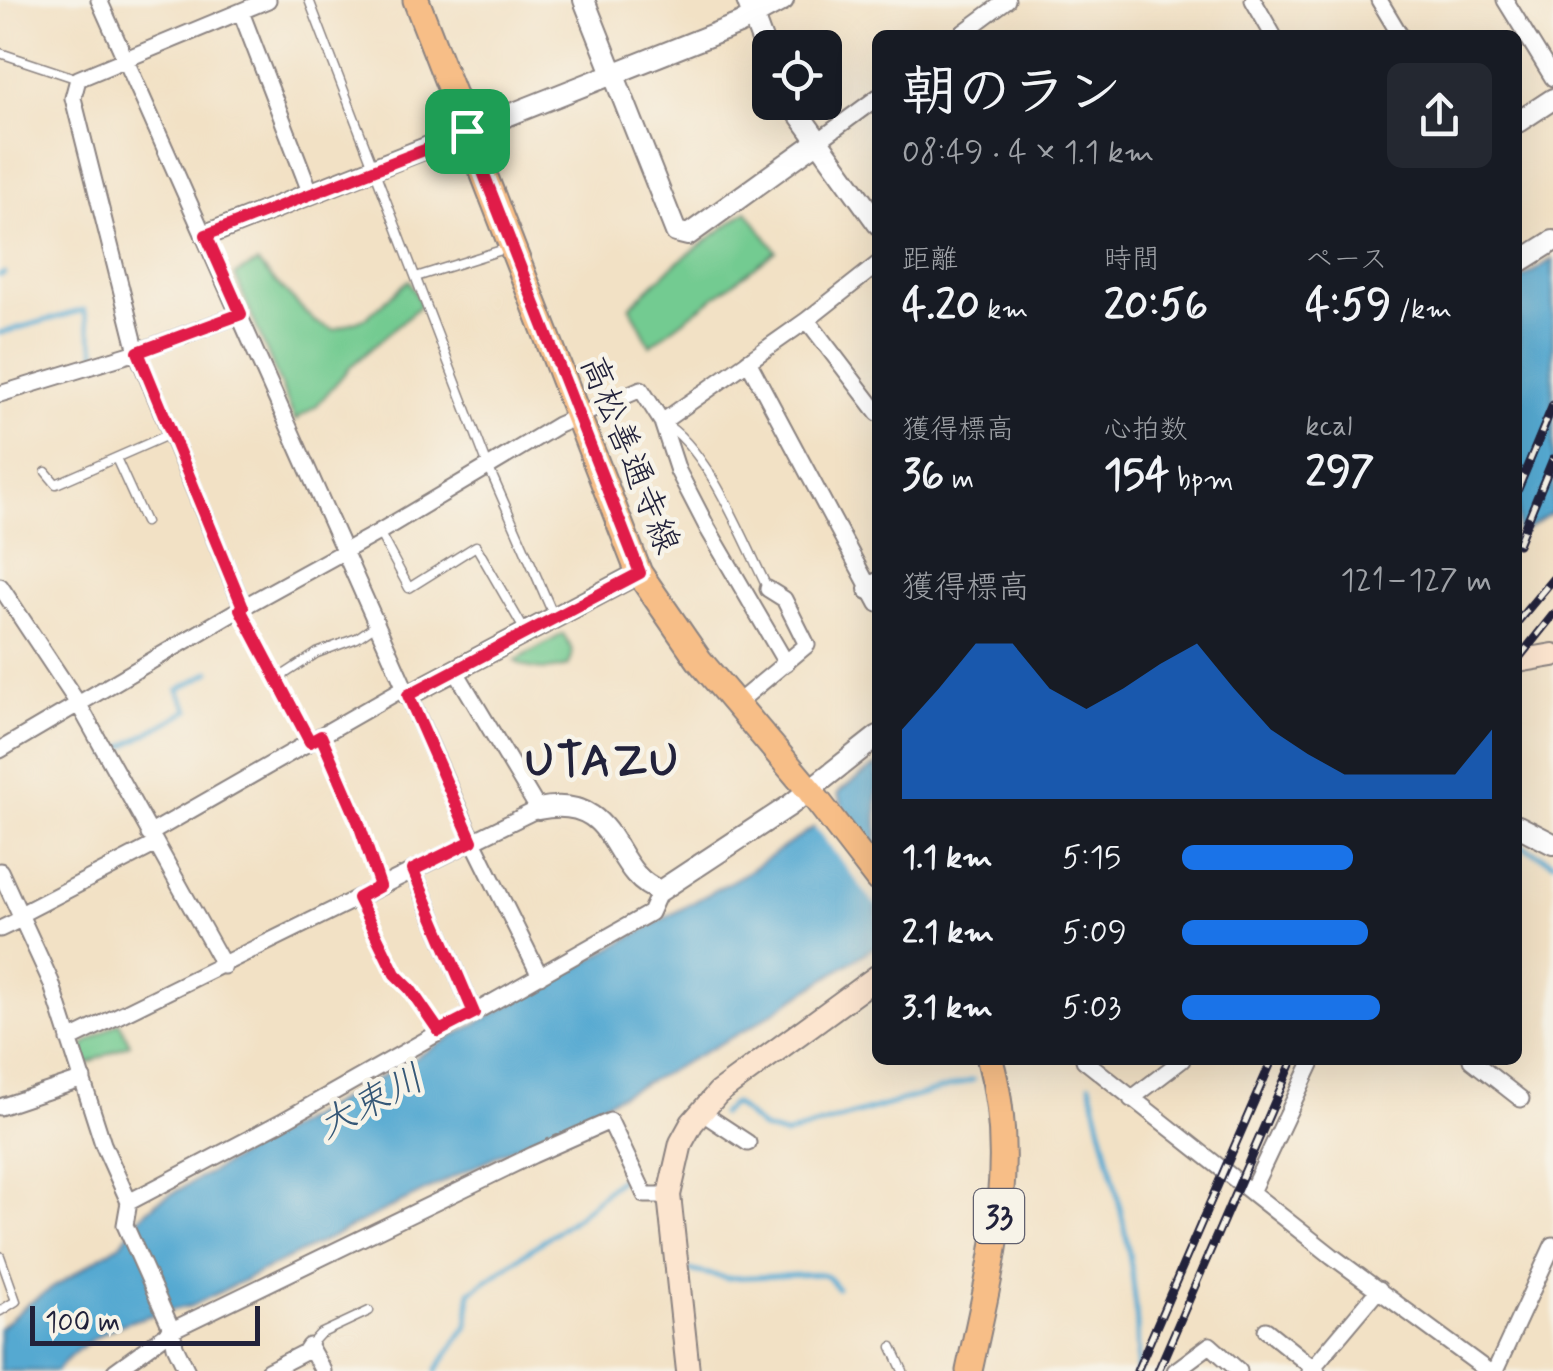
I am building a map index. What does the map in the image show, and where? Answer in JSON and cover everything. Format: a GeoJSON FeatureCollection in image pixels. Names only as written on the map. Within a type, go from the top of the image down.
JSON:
{"type":"FeatureCollection","features":[{"type":"Feature","properties":{"kind":"main road","name":"高松善通寺線"},"geometry":{"type":"LineString","coordinates":[[416,0],[640,573],[670,622],[872,870]]}},
{"type":"Feature","properties":{"kind":"main road"},"geometry":{"type":"LineString","coordinates":[[1522,660],[1553,654]]}},
{"type":"Feature","properties":{"kind":"main road"},"geometry":{"type":"LineString","coordinates":[[688,1371],[670,1195],[681,1143],[718,1094],[872,980]]}},
{"type":"Feature","properties":{"kind":"main road","name":"33"},"geometry":{"type":"LineString","coordinates":[[969,1371],[994,1248],[1003,1178],[1004,1142],[991,1065]]}},
{"type":"Feature","properties":{"kind":"street"},"geometry":{"type":"LineString","coordinates":[[100,0],[472,841],[540,976]]}},
{"type":"Feature","properties":{"kind":"street"},"geometry":{"type":"LineString","coordinates":[[241,608],[138,352],[73,98],[78,79],[127,61],[237,8],[268,0]]}},
{"type":"Feature","properties":{"kind":"street"},"geometry":{"type":"LineString","coordinates":[[584,0],[676,232],[688,235],[872,101]]}},
{"type":"Feature","properties":{"kind":"street"},"geometry":{"type":"LineString","coordinates":[[206,235],[612,72],[750,9],[783,0]]}},
{"type":"Feature","properties":{"kind":"street"},"geometry":{"type":"LineString","coordinates":[[967,30],[1006,0]]}},
{"type":"Feature","properties":{"kind":"street"},"geometry":{"type":"LineString","coordinates":[[1253,0],[1271,30]]}},
{"type":"Feature","properties":{"kind":"street"},"geometry":{"type":"LineString","coordinates":[[1379,0],[1397,30]]}},
{"type":"Feature","properties":{"kind":"street"},"geometry":{"type":"LineString","coordinates":[[1505,0],[1553,78]]}},
{"type":"Feature","properties":{"kind":"street"},"geometry":{"type":"LineString","coordinates":[[237,8],[311,194]]}},
{"type":"Feature","properties":{"kind":"street"},"geometry":{"type":"LineString","coordinates":[[1522,119],[1553,99]]}},
{"type":"Feature","properties":{"kind":"street"},"geometry":{"type":"LineString","coordinates":[[802,120],[872,216]]}},
{"type":"Feature","properties":{"kind":"street"},"geometry":{"type":"LineString","coordinates":[[1522,260],[1553,241]]}},
{"type":"Feature","properties":{"kind":"street"},"geometry":{"type":"LineString","coordinates":[[662,422],[807,320],[872,269]]}},
{"type":"Feature","properties":{"kind":"street"},"geometry":{"type":"LineString","coordinates":[[0,394],[138,352],[241,314]]}},
{"type":"Feature","properties":{"kind":"street"},"geometry":{"type":"LineString","coordinates":[[807,320],[872,405]]}},
{"type":"Feature","properties":{"kind":"street"},"geometry":{"type":"LineString","coordinates":[[748,361],[872,587]]}},
{"type":"Feature","properties":{"kind":"street"},"geometry":{"type":"LineString","coordinates":[[0,750],[488,466],[577,417],[641,389],[662,422],[678,472],[708,529],[786,663]]}},
{"type":"Feature","properties":{"kind":"street"},"geometry":{"type":"LineString","coordinates":[[0,929],[316,739],[640,573]]}},
{"type":"Feature","properties":{"kind":"street"},"geometry":{"type":"LineString","coordinates":[[0,586],[79,704],[224,966]]}},
{"type":"Feature","properties":{"kind":"street"},"geometry":{"type":"LineString","coordinates":[[736,704],[807,645],[784,598],[768,589]]}},
{"type":"Feature","properties":{"kind":"street"},"geometry":{"type":"LineString","coordinates":[[455,670],[538,809]]}},
{"type":"Feature","properties":{"kind":"street"},"geometry":{"type":"LineString","coordinates":[[129,1202],[281,1122],[650,913],[660,891],[736,844],[872,741]]}},
{"type":"Feature","properties":{"kind":"street"},"geometry":{"type":"LineString","coordinates":[[69,1040],[538,809],[560,805],[595,818],[646,884],[660,891]]}},
{"type":"Feature","properties":{"kind":"street"},"geometry":{"type":"LineString","coordinates":[[1522,828],[1553,844]]}},
{"type":"Feature","properties":{"kind":"street"},"geometry":{"type":"LineString","coordinates":[[413,870],[474,1013]]}},
{"type":"Feature","properties":{"kind":"street"},"geometry":{"type":"LineString","coordinates":[[0,872],[51,982],[103,1144],[129,1202],[125,1225],[186,1371]]}},
{"type":"Feature","properties":{"kind":"street"},"geometry":{"type":"LineString","coordinates":[[1090,1065],[1379,1290],[1491,1371],[1553,1245]]}},
{"type":"Feature","properties":{"kind":"street"},"geometry":{"type":"LineString","coordinates":[[1131,1100],[1176,1065]]}},
{"type":"Feature","properties":{"kind":"street"},"geometry":{"type":"LineString","coordinates":[[1251,1192],[1311,1065]]}},
{"type":"Feature","properties":{"kind":"street"},"geometry":{"type":"LineString","coordinates":[[1477,1065],[1521,1099]]}},
{"type":"Feature","properties":{"kind":"street"},"geometry":{"type":"LineString","coordinates":[[0,1107],[83,1078]]}},
{"type":"Feature","properties":{"kind":"street"},"geometry":{"type":"LineString","coordinates":[[701,1112],[748,1143]]}},
{"type":"Feature","properties":{"kind":"street"},"geometry":{"type":"LineString","coordinates":[[116,1371],[172,1330],[533,1154],[610,1121],[645,1195],[670,1195]]}},
{"type":"Feature","properties":{"kind":"street"},"geometry":{"type":"LineString","coordinates":[[1266,1330],[1313,1370],[1379,1290]]}},
{"type":"Feature","properties":{"kind":"street"},"geometry":{"type":"LineString","coordinates":[[1175,1371],[1210,1345],[1239,1371]]}},
{"type":"Feature","properties":{"kind":"street"},"geometry":{"type":"LineString","coordinates":[[268,1371],[310,1346],[323,1371]]}},
{"type":"Feature","properties":{"kind":"lane"},"geometry":{"type":"LineString","coordinates":[[309,0],[488,466],[554,618]]}},
{"type":"Feature","properties":{"kind":"lane"},"geometry":{"type":"LineString","coordinates":[[0,54],[78,79]]}},
{"type":"Feature","properties":{"kind":"lane"},"geometry":{"type":"LineString","coordinates":[[416,277],[512,247]]}},
{"type":"Feature","properties":{"kind":"lane"},"geometry":{"type":"LineString","coordinates":[[662,422],[677,430],[704,464],[768,589]]}},
{"type":"Feature","properties":{"kind":"lane"},"geometry":{"type":"LineString","coordinates":[[46,472],[56,484],[170,434]]}},
{"type":"Feature","properties":{"kind":"lane"},"geometry":{"type":"LineString","coordinates":[[116,458],[146,522]]}},
{"type":"Feature","properties":{"kind":"lane"},"geometry":{"type":"LineString","coordinates":[[379,532],[409,588],[476,546],[526,633]]}},
{"type":"Feature","properties":{"kind":"lane"},"geometry":{"type":"LineString","coordinates":[[241,608],[358,821],[380,886]]}},
{"type":"Feature","properties":{"kind":"lane"},"geometry":{"type":"LineString","coordinates":[[277,678],[376,625]]}},
{"type":"Feature","properties":{"kind":"lane"},"geometry":{"type":"LineString","coordinates":[[358,898],[395,974],[439,1031]]}},
{"type":"Feature","properties":{"kind":"lane"},"geometry":{"type":"LineString","coordinates":[[0,1256],[16,1301],[0,1311]]}},
{"type":"Feature","properties":{"kind":"lane"},"geometry":{"type":"LineString","coordinates":[[310,1346],[320,1334],[369,1311]]}},
{"type":"Feature","properties":{"kind":"lane"},"geometry":{"type":"LineString","coordinates":[[892,1347],[904,1371]]}},
{"type":"Feature","properties":{"kind":"green space"},"geometry":{"type":"Polygon","coordinates":[[[747,211],[776,251],[650,345],[630,306],[675,264],[747,211]]]}},
{"type":"Feature","properties":{"kind":"green space"},"geometry":{"type":"Polygon","coordinates":[[[257,263],[315,322],[334,330],[367,317],[409,280],[421,305],[351,366],[317,405],[295,420],[235,275],[257,263]]]}},
{"type":"Feature","properties":{"kind":"green space"},"geometry":{"type":"Polygon","coordinates":[[[563,634],[572,650],[568,666],[540,670],[515,661],[563,634]]]}},
{"type":"Feature","properties":{"kind":"green space"},"geometry":{"type":"Polygon","coordinates":[[[119,1022],[130,1044],[85,1065],[85,1044],[119,1022]]]}},
{"type":"Feature","properties":{"kind":"water"},"geometry":{"type":"Polygon","coordinates":[[[1553,259],[1553,512],[1522,531],[1522,278],[1553,259]]]}},
{"type":"Feature","properties":{"kind":"water","name":"大束川"},"geometry":{"type":"Polygon","coordinates":[[[872,768],[872,948],[749,1028],[667,1072],[191,1306],[101,1334],[56,1371],[0,1371],[0,1328],[28,1304],[122,1243],[139,1218],[157,1202],[744,874],[814,827],[842,803],[838,794],[872,768]]]}},
{"type":"Feature","properties":{"kind":"pier"},"geometry":{"type":"Polygon","coordinates":[[[840,803],[872,846],[872,901],[813,825],[840,803]]]}},
{"type":"Feature","properties":{"kind":"waterway"},"geometry":{"type":"LineString","coordinates":[[0,275],[4,273]]}},
{"type":"Feature","properties":{"kind":"waterway"},"geometry":{"type":"LineString","coordinates":[[0,333],[84,310],[97,356]]}},
{"type":"Feature","properties":{"kind":"waterway"},"geometry":{"type":"LineString","coordinates":[[109,755],[189,710],[178,690],[210,672]]}},
{"type":"Feature","properties":{"kind":"waterway"},"geometry":{"type":"LineString","coordinates":[[1522,846],[1553,862]]}},
{"type":"Feature","properties":{"kind":"waterway"},"geometry":{"type":"LineString","coordinates":[[721,1114],[733,1103],[763,1129],[784,1135],[973,1080]]}},
{"type":"Feature","properties":{"kind":"waterway"},"geometry":{"type":"LineString","coordinates":[[1090,1084],[1130,1262],[1137,1371]]}},
{"type":"Feature","properties":{"kind":"waterway"},"geometry":{"type":"LineString","coordinates":[[436,1371],[468,1324],[470,1292],[578,1216],[623,1176]]}},
{"type":"Feature","properties":{"kind":"waterway"},"geometry":{"type":"LineString","coordinates":[[689,1270],[727,1278],[819,1274],[828,1277],[837,1288]]}},
{"type":"Feature","properties":{"kind":"railway"},"geometry":{"type":"LineString","coordinates":[[1522,479],[1553,405]]}},
{"type":"Feature","properties":{"kind":"railway"},"geometry":{"type":"LineString","coordinates":[[1522,534],[1553,459]]}},
{"type":"Feature","properties":{"kind":"railway"},"geometry":{"type":"LineString","coordinates":[[1522,616],[1553,579]]}},
{"type":"Feature","properties":{"kind":"railway"},"geometry":{"type":"LineString","coordinates":[[1522,654],[1553,615]]}},
{"type":"Feature","properties":{"kind":"railway"},"geometry":{"type":"LineString","coordinates":[[1137,1371],[1270,1065]]}},
{"type":"Feature","properties":{"kind":"railway"},"geometry":{"type":"LineString","coordinates":[[1158,1371],[1291,1065]]}},
{"type":"Feature","properties":{"kind":"district","name":"UTAZU"},"geometry":{"type":"Point","coordinates":[603,759]}},
{"type":"Feature","properties":{"kind":"route"},"geometry":{"type":"LineString","coordinates":[[467,131],[640,573],[408,695],[472,841],[413,870],[474,1013],[439,1031],[395,974],[358,898],[380,886],[358,821],[321,736],[310,742],[240,609],[243,607],[138,352],[241,314],[206,235],[467,131]]}}]}
